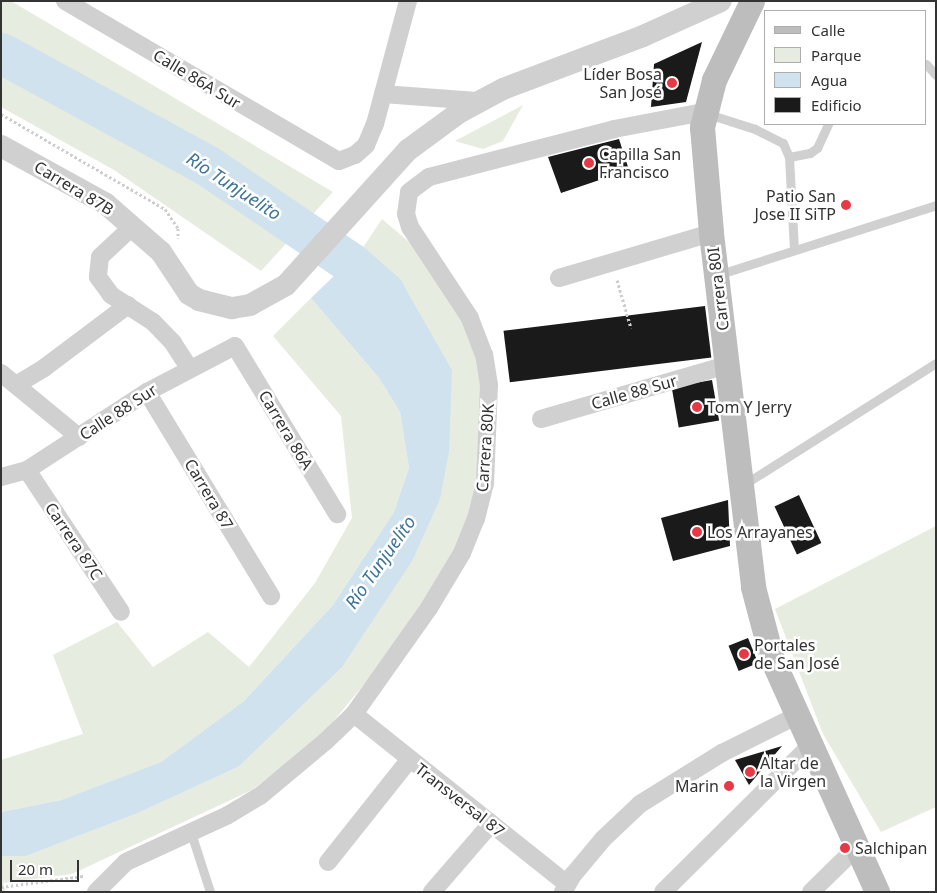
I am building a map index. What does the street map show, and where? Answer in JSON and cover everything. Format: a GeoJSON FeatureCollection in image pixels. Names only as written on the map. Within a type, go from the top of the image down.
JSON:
{"type":"FeatureCollection","features":[{"type":"Feature","properties":{"kind":"main road","name":"Carrera 80I"},"geometry":{"type":"LineString","coordinates":[[752,1],[714,80],[704,112],[711,233],[753,587],[766,642],[877,892]]}},
{"type":"Feature","properties":{"kind":"street"},"geometry":{"type":"LineString","coordinates":[[408,1],[383,94],[476,101],[643,36],[722,1]]}},
{"type":"Feature","properties":{"kind":"street","name":"Calle 86A Sur"},"geometry":{"type":"LineString","coordinates":[[72,3],[329,158],[347,159],[366,145],[383,94]]}},
{"type":"Feature","properties":{"kind":"street","name":"Carrera 87B"},"geometry":{"type":"LineString","coordinates":[[1,146],[106,204],[160,252],[189,294],[199,300],[232,308],[250,305],[286,285],[423,137],[476,101]]}},
{"type":"Feature","properties":{"kind":"street","name":"Carrera 80K"},"geometry":{"type":"LineString","coordinates":[[96,892],[113,872],[126,862],[190,833],[260,796],[297,768],[354,714],[429,608],[462,553],[476,519],[485,484],[489,385],[484,356],[470,318],[410,227],[406,214],[409,192],[429,177],[614,129],[704,112]]}},
{"type":"Feature","properties":{"kind":"street"},"geometry":{"type":"LineString","coordinates":[[133,226],[100,257],[98,277],[111,295],[153,322],[173,343],[190,369]]}},
{"type":"Feature","properties":{"kind":"street"},"geometry":{"type":"LineString","coordinates":[[559,278],[711,233]]}},
{"type":"Feature","properties":{"kind":"street"},"geometry":{"type":"LineString","coordinates":[[16,385],[44,368],[128,305]]}},
{"type":"Feature","properties":{"kind":"street","name":"Calle 88 Sur"},"geometry":{"type":"LineString","coordinates":[[1,477],[27,470],[79,438],[147,392],[235,346]]}},
{"type":"Feature","properties":{"kind":"street","name":"Carrera 86A"},"geometry":{"type":"LineString","coordinates":[[235,346],[337,514]]}},
{"type":"Feature","properties":{"kind":"street","name":"Calle 88 Sur"},"geometry":{"type":"LineString","coordinates":[[541,419],[727,365]]}},
{"type":"Feature","properties":{"kind":"street"},"geometry":{"type":"LineString","coordinates":[[1,373],[79,438]]}},
{"type":"Feature","properties":{"kind":"street","name":"Carrera 87"},"geometry":{"type":"LineString","coordinates":[[147,392],[270,596]]}},
{"type":"Feature","properties":{"kind":"street","name":"Carrera 87C"},"geometry":{"type":"LineString","coordinates":[[27,470],[121,612]]}},
{"type":"Feature","properties":{"kind":"street","name":"Transversal 87"},"geometry":{"type":"LineString","coordinates":[[354,714],[491,824],[565,888]]}},
{"type":"Feature","properties":{"kind":"street"},"geometry":{"type":"LineString","coordinates":[[565,888],[603,839],[640,804],[722,753],[798,715]]}},
{"type":"Feature","properties":{"kind":"street"},"geometry":{"type":"LineString","coordinates":[[663,892],[811,745]]}},
{"type":"Feature","properties":{"kind":"street"},"geometry":{"type":"LineString","coordinates":[[328,862],[409,760]]}},
{"type":"Feature","properties":{"kind":"street"},"geometry":{"type":"LineString","coordinates":[[432,892],[491,824]]}},
{"type":"Feature","properties":{"kind":"street"},"geometry":{"type":"LineString","coordinates":[[811,892],[857,847]]}},
{"type":"Feature","properties":{"kind":"lane"},"geometry":{"type":"LineString","coordinates":[[927,65],[936,76]]}},
{"type":"Feature","properties":{"kind":"lane"},"geometry":{"type":"LineString","coordinates":[[704,112],[754,129],[783,143],[789,157],[794,250]]}},
{"type":"Feature","properties":{"kind":"lane"},"geometry":{"type":"LineString","coordinates":[[789,157],[810,153],[817,148],[828,125]]}},
{"type":"Feature","properties":{"kind":"lane"},"geometry":{"type":"LineString","coordinates":[[716,275],[936,206]]}},
{"type":"Feature","properties":{"kind":"lane"},"geometry":{"type":"LineString","coordinates":[[740,486],[936,363]]}},
{"type":"Feature","properties":{"kind":"lane"},"geometry":{"type":"LineString","coordinates":[[190,833],[210,892]]}},
{"type":"Feature","properties":{"kind":"path"},"geometry":{"type":"LineString","coordinates":[[612,262],[630,328]]}},
{"type":"Feature","properties":{"kind":"path"},"geometry":{"type":"LineString","coordinates":[[1,887],[113,872]]}},
{"type":"Feature","properties":{"kind":"green space"},"geometry":{"type":"Polygon","coordinates":[[[1,1],[11,1],[333,192],[261,271],[114,170],[1,107],[1,1]]]}},
{"type":"Feature","properties":{"kind":"green space"},"geometry":{"type":"Polygon","coordinates":[[[523,105],[503,141],[483,149],[455,141],[523,105]]]}},
{"type":"Feature","properties":{"kind":"green space"},"geometry":{"type":"Polygon","coordinates":[[[382,219],[415,247],[444,278],[481,357],[486,444],[460,554],[390,653],[322,735],[252,790],[72,874],[3,883],[6,892],[1,892],[1,856],[26,856],[138,813],[238,767],[440,499],[401,282],[362,249],[382,219]]]}},
{"type":"Feature","properties":{"kind":"green space"},"geometry":{"type":"Polygon","coordinates":[[[311,298],[379,378],[400,412],[409,468],[394,512],[333,605],[244,701],[161,762],[61,800],[1,812],[1,760],[83,734],[53,655],[117,622],[153,667],[208,632],[249,667],[315,583],[352,518],[341,416],[273,336],[311,298]]]}},
{"type":"Feature","properties":{"kind":"green space"},"geometry":{"type":"Polygon","coordinates":[[[936,526],[936,807],[881,832],[823,734],[775,609],[936,526]]]}},
{"type":"Feature","properties":{"kind":"water"},"geometry":{"type":"Polygon","coordinates":[[[362,249],[401,281],[452,370],[449,451],[440,499],[412,561],[342,667],[238,767],[138,813],[26,856],[1,856],[1,812],[61,800],[161,762],[244,701],[333,605],[394,512],[409,468],[400,412],[379,378],[311,298],[362,249]]]}},
{"type":"Feature","properties":{"kind":"building","name":"Líder Bosa San José"},"geometry":{"type":"Polygon","coordinates":[[[702,42],[686,102],[651,107],[654,64],[702,42]]]}},
{"type":"Feature","properties":{"kind":"building","name":"Capilla San Francisco"},"geometry":{"type":"Polygon","coordinates":[[[619,139],[629,170],[561,193],[548,157],[619,139]]]}},
{"type":"Feature","properties":{"kind":"building"},"geometry":{"type":"Polygon","coordinates":[[[705,306],[711,358],[510,382],[504,331],[705,306]]]}},
{"type":"Feature","properties":{"kind":"building","name":"Tom Y Jerry"},"geometry":{"type":"Polygon","coordinates":[[[712,380],[719,420],[679,427],[672,387],[712,380]]]}},
{"type":"Feature","properties":{"kind":"building"},"geometry":{"type":"Polygon","coordinates":[[[799,495],[821,543],[797,554],[775,506],[799,495]]]}},
{"type":"Feature","properties":{"kind":"building","name":"Los Arrayanes"},"geometry":{"type":"Polygon","coordinates":[[[728,500],[730,546],[673,561],[661,518],[728,500]]]}},
{"type":"Feature","properties":{"kind":"building","name":"Portales de San José"},"geometry":{"type":"Polygon","coordinates":[[[748,638],[758,663],[739,671],[729,646],[748,638]]]}},
{"type":"Feature","properties":{"kind":"building","name":"Altar de la Virgen"},"geometry":{"type":"Polygon","coordinates":[[[782,746],[749,785],[735,760],[782,746]]]}},
{"type":"Feature","properties":{"kind":"waterway","name":"Río Tunjuelito"},"geometry":{"type":"LineString","coordinates":[[1,53],[208,166],[352,264],[384,292],[389,302]]}},
{"type":"Feature","properties":{"kind":"place","name":"Líder Bosa San José"},"geometry":{"type":"Point","coordinates":[672,83]}},
{"type":"Feature","properties":{"kind":"place","name":"Capilla San Francisco"},"geometry":{"type":"Point","coordinates":[589,163]}},
{"type":"Feature","properties":{"kind":"place","name":"Patio San Jose II SiTP"},"geometry":{"type":"Point","coordinates":[846,205]}},
{"type":"Feature","properties":{"kind":"place","name":"Tom Y Jerry"},"geometry":{"type":"Point","coordinates":[697,407]}},
{"type":"Feature","properties":{"kind":"place","name":"Los Arrayanes"},"geometry":{"type":"Point","coordinates":[697,532]}},
{"type":"Feature","properties":{"kind":"place","name":"Portales de San José"},"geometry":{"type":"Point","coordinates":[744,654]}},
{"type":"Feature","properties":{"kind":"place","name":"Altar de la Virgen"},"geometry":{"type":"Point","coordinates":[750,772]}},
{"type":"Feature","properties":{"kind":"place","name":"Marin"},"geometry":{"type":"Point","coordinates":[729,786]}},
{"type":"Feature","properties":{"kind":"place","name":"Salchipan"},"geometry":{"type":"Point","coordinates":[845,848]}}]}
